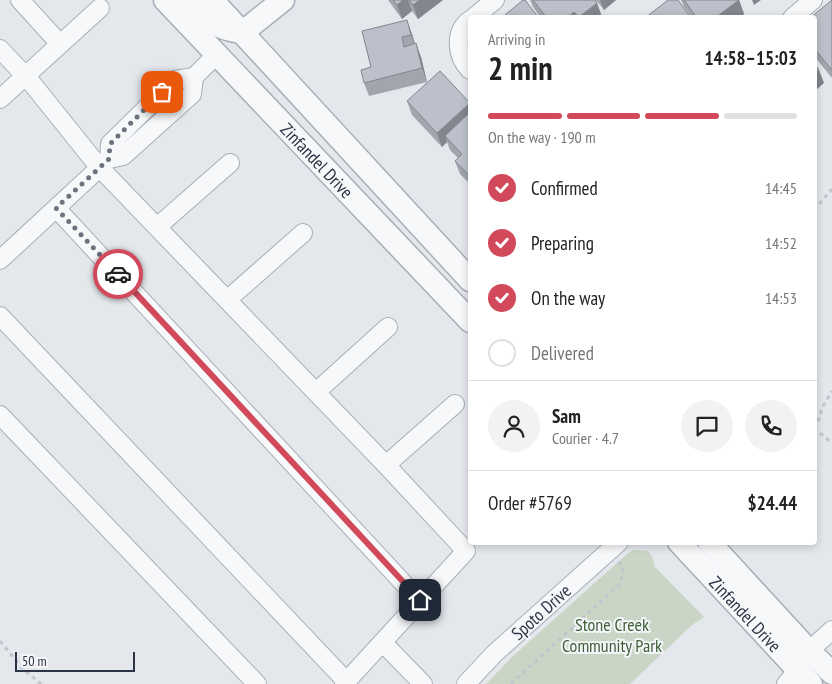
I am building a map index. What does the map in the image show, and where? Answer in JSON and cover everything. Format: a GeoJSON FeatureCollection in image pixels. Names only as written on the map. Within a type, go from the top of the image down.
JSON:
{"type":"FeatureCollection","features":[{"type":"Feature","properties":{"kind":"street"},"geometry":{"type":"LineString","coordinates":[[20,0],[60,44]]}},
{"type":"Feature","properties":{"kind":"street","name":"Zinfandel Drive"},"geometry":{"type":"LineString","coordinates":[[165,0],[468,320]]}},
{"type":"Feature","properties":{"kind":"street"},"geometry":{"type":"LineString","coordinates":[[188,0],[202,16],[216,26],[243,32],[283,0]]}},
{"type":"Feature","properties":{"kind":"street","name":"Zinfandel Drive"},"geometry":{"type":"LineString","coordinates":[[212,0],[468,278]]}},
{"type":"Feature","properties":{"kind":"street"},"geometry":{"type":"LineString","coordinates":[[477,15],[495,0]]}},
{"type":"Feature","properties":{"kind":"street"},"geometry":{"type":"LineString","coordinates":[[796,15],[813,0]]}},
{"type":"Feature","properties":{"kind":"street"},"geometry":{"type":"LineString","coordinates":[[0,99],[100,8]]}},
{"type":"Feature","properties":{"kind":"street"},"geometry":{"type":"LineString","coordinates":[[468,22],[461,30],[458,46],[468,67]]}},
{"type":"Feature","properties":{"kind":"street"},"geometry":{"type":"LineString","coordinates":[[0,49],[104,163],[157,227],[386,465],[468,544]]}},
{"type":"Feature","properties":{"kind":"street"},"geometry":{"type":"LineString","coordinates":[[0,260],[104,163],[110,144],[175,80],[194,77],[215,52],[230,54],[243,63],[343,165],[360,178],[396,199]]}},
{"type":"Feature","properties":{"kind":"street"},"geometry":{"type":"LineString","coordinates":[[157,227],[230,162]]}},
{"type":"Feature","properties":{"kind":"street"},"geometry":{"type":"LineString","coordinates":[[56,208],[420,600]]}},
{"type":"Feature","properties":{"kind":"street"},"geometry":{"type":"LineString","coordinates":[[227,300],[303,233]]}},
{"type":"Feature","properties":{"kind":"street"},"geometry":{"type":"LineString","coordinates":[[0,316],[345,683],[471,547]]}},
{"type":"Feature","properties":{"kind":"street"},"geometry":{"type":"LineString","coordinates":[[316,392],[388,327]]}},
{"type":"Feature","properties":{"kind":"street"},"geometry":{"type":"LineString","coordinates":[[386,465],[455,404]]}},
{"type":"Feature","properties":{"kind":"street"},"geometry":{"type":"LineString","coordinates":[[0,415],[257,684]]}},
{"type":"Feature","properties":{"kind":"street","name":"Spoto Drive"},"geometry":{"type":"LineString","coordinates":[[466,684],[494,654],[616,545]]}},
{"type":"Feature","properties":{"kind":"street","name":"Zinfandel Drive"},"geometry":{"type":"LineString","coordinates":[[682,545],[798,680]]}},
{"type":"Feature","properties":{"kind":"street","name":"Zinfandel Drive"},"geometry":{"type":"LineString","coordinates":[[712,545],[809,651],[832,673]]}},
{"type":"Feature","properties":{"kind":"street"},"geometry":{"type":"LineString","coordinates":[[809,651],[832,630]]}},
{"type":"Feature","properties":{"kind":"street"},"geometry":{"type":"LineString","coordinates":[[383,642],[423,684]]}},
{"type":"Feature","properties":{"kind":"path"},"geometry":{"type":"LineString","coordinates":[[817,206],[832,189]]}},
{"type":"Feature","properties":{"kind":"path"},"geometry":{"type":"LineString","coordinates":[[817,425],[822,408],[832,391]]}},
{"type":"Feature","properties":{"kind":"path"},"geometry":{"type":"LineString","coordinates":[[817,430],[832,443]]}},
{"type":"Feature","properties":{"kind":"path"},"geometry":{"type":"LineString","coordinates":[[511,684],[621,583],[622,570],[616,545]]}},
{"type":"Feature","properties":{"kind":"path"},"geometry":{"type":"LineString","coordinates":[[0,641],[23,669],[41,684]]}},
{"type":"Feature","properties":{"kind":"green space","name":"Stone Creek Community Park"},"geometry":{"type":"Polygon","coordinates":[[[634,550],[648,551],[655,567],[704,617],[692,625],[630,684],[486,684],[512,657],[627,554],[634,550]]]}},
{"type":"Feature","properties":{"kind":"building"},"geometry":{"type":"Polygon","coordinates":[[[393,0],[403,0],[397,5],[393,0]]]}},
{"type":"Feature","properties":{"kind":"building"},"geometry":{"type":"Polygon","coordinates":[[[409,0],[420,0],[413,5],[409,0]]]}},
{"type":"Feature","properties":{"kind":"building"},"geometry":{"type":"Polygon","coordinates":[[[525,0],[537,15],[505,15],[525,0]]]}},
{"type":"Feature","properties":{"kind":"building"},"geometry":{"type":"Polygon","coordinates":[[[533,0],[595,0],[597,3],[582,15],[577,15],[574,12],[570,15],[545,15],[533,0]]]}},
{"type":"Feature","properties":{"kind":"building"},"geometry":{"type":"Polygon","coordinates":[[[668,0],[678,0],[689,15],[649,15],[668,0]]]}},
{"type":"Feature","properties":{"kind":"building"},"geometry":{"type":"Polygon","coordinates":[[[684,0],[739,0],[719,15],[695,15],[684,0]]]}},
{"type":"Feature","properties":{"kind":"building"},"geometry":{"type":"Polygon","coordinates":[[[832,0],[831,69],[817,52],[817,15],[814,15],[832,0]]]}},
{"type":"Feature","properties":{"kind":"building"},"geometry":{"type":"Polygon","coordinates":[[[407,20],[411,35],[402,37],[404,47],[416,43],[422,68],[364,83],[361,70],[371,67],[362,31],[407,20]]]}},
{"type":"Feature","properties":{"kind":"building"},"geometry":{"type":"Polygon","coordinates":[[[440,71],[468,101],[468,105],[437,133],[407,101],[440,71]]]}},
{"type":"Feature","properties":{"kind":"building"},"geometry":{"type":"Polygon","coordinates":[[[468,114],[468,174],[455,161],[462,154],[445,136],[468,114]]]}},
{"type":"Feature","properties":{"kind":"way so far"},"geometry":{"type":"LineString","coordinates":[[118,274],[56,208],[109,159],[110,144],[162,92]]}},
{"type":"Feature","properties":{"kind":"route"},"geometry":{"type":"LineString","coordinates":[[118,274],[420,600]]}}]}
